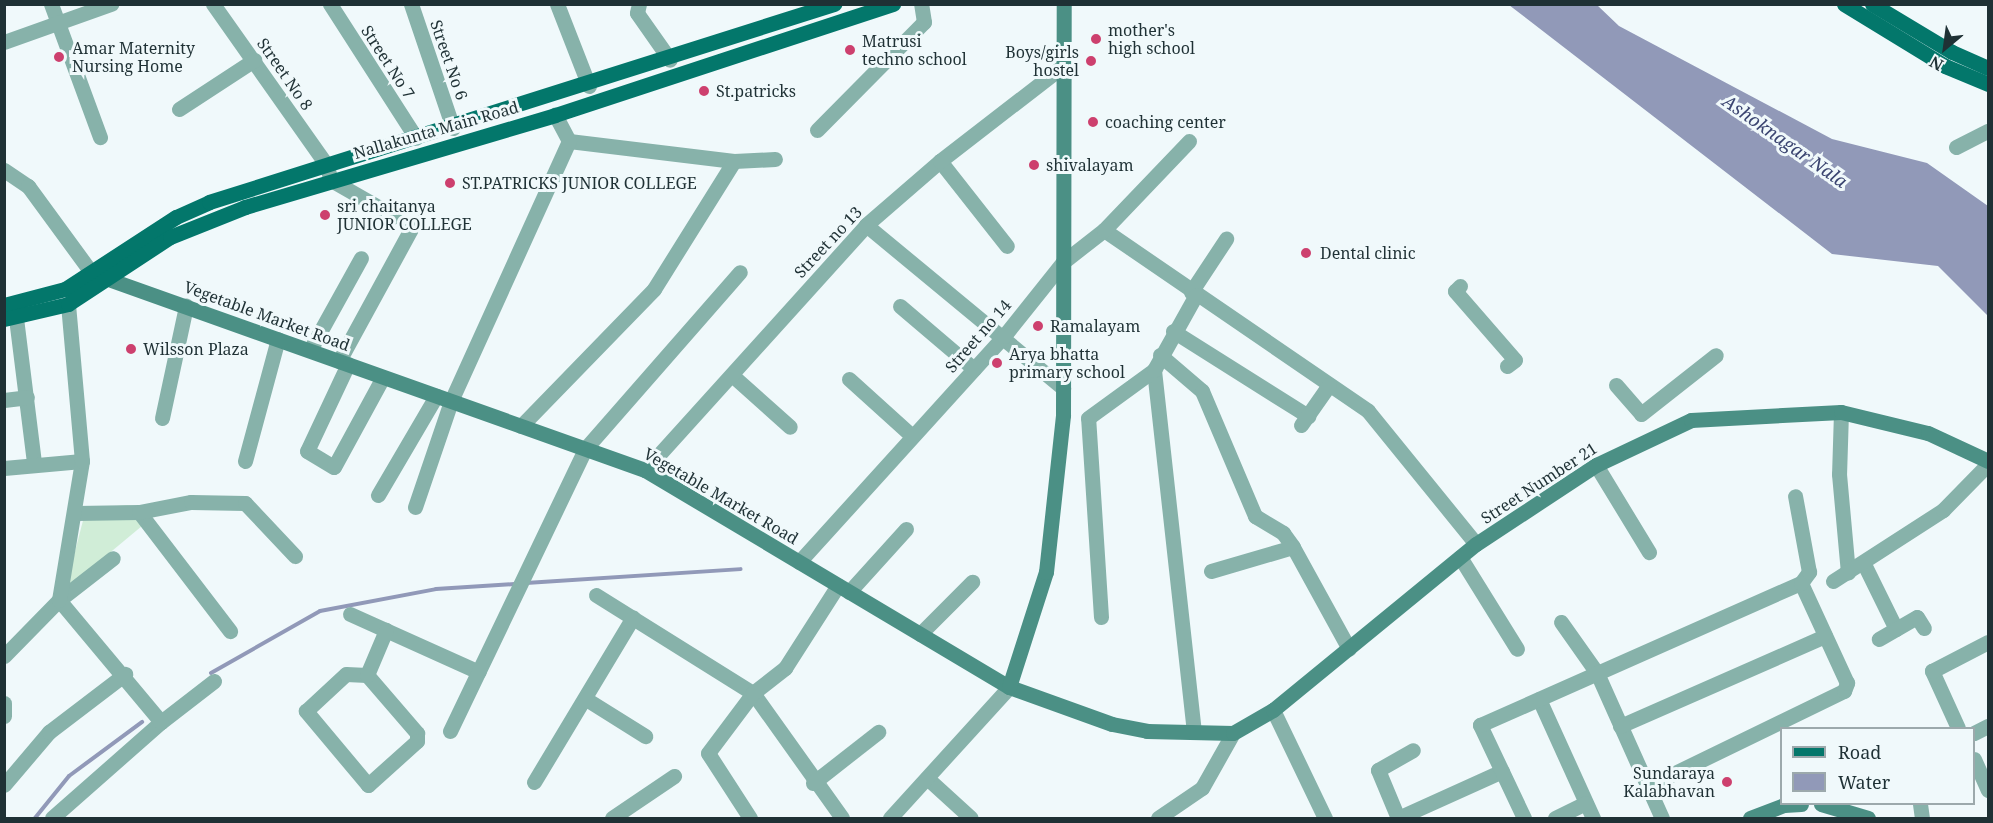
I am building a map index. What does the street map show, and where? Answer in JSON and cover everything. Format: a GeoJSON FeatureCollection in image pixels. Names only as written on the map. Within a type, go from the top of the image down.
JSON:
{"type":"FeatureCollection","features":[{"type":"Feature","properties":{"kind":"main road","name":"Nallakunta Main Road"},"geometry":{"type":"LineString","coordinates":[[4,305],[40,299],[91,272],[176,217],[326,164],[589,86],[834,4]]}},
{"type":"Feature","properties":{"kind":"main road","name":"Nallakunta Main Road"},"geometry":{"type":"LineString","coordinates":[[10,318],[68,304],[111,280],[170,237],[199,223],[331,180],[555,115],[892,4]]}},
{"type":"Feature","properties":{"kind":"main road"},"geometry":{"type":"LineString","coordinates":[[1844,4],[1945,66],[1989,84]]}},
{"type":"Feature","properties":{"kind":"main road"},"geometry":{"type":"LineString","coordinates":[[1872,4],[1952,52],[1989,68]]}},
{"type":"Feature","properties":{"kind":"street"},"geometry":{"type":"LineString","coordinates":[[51,4],[100,137]]}},
{"type":"Feature","properties":{"kind":"street"},"geometry":{"type":"LineString","coordinates":[[4,42],[111,4]]}},
{"type":"Feature","properties":{"kind":"street","name":"Street No 8"},"geometry":{"type":"LineString","coordinates":[[213,4],[326,164],[331,180]]}},
{"type":"Feature","properties":{"kind":"street","name":"Street No 7"},"geometry":{"type":"LineString","coordinates":[[330,4],[416,138]]}},
{"type":"Feature","properties":{"kind":"street","name":"Street No 6"},"geometry":{"type":"LineString","coordinates":[[411,4],[453,128]]}},
{"type":"Feature","properties":{"kind":"street"},"geometry":{"type":"LineString","coordinates":[[557,4],[589,86]]}},
{"type":"Feature","properties":{"kind":"street"},"geometry":{"type":"LineString","coordinates":[[639,4],[637,13],[670,60]]}},
{"type":"Feature","properties":{"kind":"street"},"geometry":{"type":"LineString","coordinates":[[817,130],[924,22],[921,4]]}},
{"type":"Feature","properties":{"kind":"street"},"geometry":{"type":"LineString","coordinates":[[891,819],[1009,687],[1046,572],[1063,415],[1064,4]]}},
{"type":"Feature","properties":{"kind":"street"},"geometry":{"type":"LineString","coordinates":[[179,109],[254,60]]}},
{"type":"Feature","properties":{"kind":"street","name":"Street no 13"},"geometry":{"type":"LineString","coordinates":[[645,470],[733,376],[866,225],[940,161],[1064,66]]}},
{"type":"Feature","properties":{"kind":"street"},"geometry":{"type":"LineString","coordinates":[[555,115],[569,141]]}},
{"type":"Feature","properties":{"kind":"street"},"geometry":{"type":"LineString","coordinates":[[1956,147],[1989,131]]}},
{"type":"Feature","properties":{"kind":"street"},"geometry":{"type":"LineString","coordinates":[[569,141],[734,161],[775,159]]}},
{"type":"Feature","properties":{"kind":"street"},"geometry":{"type":"LineString","coordinates":[[415,507],[452,401],[569,141]]}},
{"type":"Feature","properties":{"kind":"street","name":"Street no 14"},"geometry":{"type":"LineString","coordinates":[[799,562],[1004,336],[1063,262],[1104,230],[1189,141]]}},
{"type":"Feature","properties":{"kind":"street"},"geometry":{"type":"LineString","coordinates":[[521,426],[654,289],[734,161]]}},
{"type":"Feature","properties":{"kind":"street"},"geometry":{"type":"LineString","coordinates":[[940,161],[1007,246]]}},
{"type":"Feature","properties":{"kind":"street"},"geometry":{"type":"LineString","coordinates":[[4,170],[28,186],[91,272]]}},
{"type":"Feature","properties":{"kind":"street"},"geometry":{"type":"LineString","coordinates":[[331,180],[394,216]]}},
{"type":"Feature","properties":{"kind":"street"},"geometry":{"type":"LineString","coordinates":[[866,225],[1004,336],[1063,388]]}},
{"type":"Feature","properties":{"kind":"street"},"geometry":{"type":"LineString","coordinates":[[383,377],[334,467],[307,451],[343,363],[412,227]]}},
{"type":"Feature","properties":{"kind":"street"},"geometry":{"type":"LineString","coordinates":[[1104,230],[1193,294],[1368,411],[1476,544]]}},
{"type":"Feature","properties":{"kind":"street"},"geometry":{"type":"LineString","coordinates":[[1158,819],[1202,788],[1233,733],[1194,732],[1154,370],[1193,294],[1226,239]]}},
{"type":"Feature","properties":{"kind":"street"},"geometry":{"type":"LineString","coordinates":[[310,350],[361,258]]}},
{"type":"Feature","properties":{"kind":"street"},"geometry":{"type":"LineString","coordinates":[[450,731],[585,449],[740,272]]}},
{"type":"Feature","properties":{"kind":"street","name":"Vegetable Market Road"},"geometry":{"type":"LineString","coordinates":[[111,280],[645,470],[1009,687],[1112,724],[1194,732]]}},
{"type":"Feature","properties":{"kind":"street"},"geometry":{"type":"LineString","coordinates":[[1460,286],[1455,291],[1511,363]]}},
{"type":"Feature","properties":{"kind":"street"},"geometry":{"type":"LineString","coordinates":[[59,600],[76,513],[82,461],[68,304]]}},
{"type":"Feature","properties":{"kind":"street"},"geometry":{"type":"LineString","coordinates":[[162,418],[186,306]]}},
{"type":"Feature","properties":{"kind":"street"},"geometry":{"type":"LineString","coordinates":[[900,306],[974,369]]}},
{"type":"Feature","properties":{"kind":"street"},"geometry":{"type":"LineString","coordinates":[[10,318],[27,397],[34,462]]}},
{"type":"Feature","properties":{"kind":"street"},"geometry":{"type":"LineString","coordinates":[[1173,331],[1305,421],[1329,385]]}},
{"type":"Feature","properties":{"kind":"street"},"geometry":{"type":"LineString","coordinates":[[245,461],[278,339]]}},
{"type":"Feature","properties":{"kind":"street"},"geometry":{"type":"LineString","coordinates":[[1160,355],[1202,391],[1255,516],[1283,534],[1293,547],[1349,649]]}},
{"type":"Feature","properties":{"kind":"street"},"geometry":{"type":"LineString","coordinates":[[1616,385],[1641,414],[1716,355]]}},
{"type":"Feature","properties":{"kind":"street"},"geometry":{"type":"LineString","coordinates":[[1063,415],[1088,418],[1154,370]]}},
{"type":"Feature","properties":{"kind":"street"},"geometry":{"type":"LineString","coordinates":[[733,376],[790,427]]}},
{"type":"Feature","properties":{"kind":"street"},"geometry":{"type":"LineString","coordinates":[[849,379],[912,436]]}},
{"type":"Feature","properties":{"kind":"street"},"geometry":{"type":"LineString","coordinates":[[378,495],[436,396]]}},
{"type":"Feature","properties":{"kind":"street"},"geometry":{"type":"LineString","coordinates":[[4,400],[27,397]]}},
{"type":"Feature","properties":{"kind":"street"},"geometry":{"type":"LineString","coordinates":[[1841,412],[1839,484],[1848,573]]}},
{"type":"Feature","properties":{"kind":"street","name":"Street Number 21"},"geometry":{"type":"LineString","coordinates":[[1233,733],[1273,710],[1476,544],[1596,465],[1691,420],[1841,412],[1928,433],[1989,463]]}},
{"type":"Feature","properties":{"kind":"street"},"geometry":{"type":"LineString","coordinates":[[1088,418],[1101,617]]}},
{"type":"Feature","properties":{"kind":"street"},"geometry":{"type":"LineString","coordinates":[[4,468],[34,462],[82,461]]}},
{"type":"Feature","properties":{"kind":"street"},"geometry":{"type":"LineString","coordinates":[[1833,581],[1864,564],[1943,510],[1989,463]]}},
{"type":"Feature","properties":{"kind":"street"},"geometry":{"type":"LineString","coordinates":[[1596,465],[1649,552]]}},
{"type":"Feature","properties":{"kind":"street"},"geometry":{"type":"LineString","coordinates":[[1524,819],[1480,725],[1801,583],[1809,572],[1795,496]]}},
{"type":"Feature","properties":{"kind":"street"},"geometry":{"type":"LineString","coordinates":[[76,513],[139,512],[191,502],[245,503],[295,556]]}},
{"type":"Feature","properties":{"kind":"street"},"geometry":{"type":"LineString","coordinates":[[139,512],[230,631]]}},
{"type":"Feature","properties":{"kind":"street"},"geometry":{"type":"LineString","coordinates":[[750,819],[708,753],[753,693],[785,668],[843,589],[906,529]]}},
{"type":"Feature","properties":{"kind":"street"},"geometry":{"type":"LineString","coordinates":[[1211,571],[1293,547]]}},
{"type":"Feature","properties":{"kind":"street"},"geometry":{"type":"LineString","coordinates":[[1460,557],[1517,649]]}},
{"type":"Feature","properties":{"kind":"street"},"geometry":{"type":"LineString","coordinates":[[4,656],[59,600],[113,558]]}},
{"type":"Feature","properties":{"kind":"street"},"geometry":{"type":"LineString","coordinates":[[1864,564],[1896,629]]}},
{"type":"Feature","properties":{"kind":"street"},"geometry":{"type":"LineString","coordinates":[[920,634],[972,582]]}},
{"type":"Feature","properties":{"kind":"street"},"geometry":{"type":"LineString","coordinates":[[1648,786],[1844,691],[1847,683],[1801,583]]}},
{"type":"Feature","properties":{"kind":"street"},"geometry":{"type":"LineString","coordinates":[[596,595],[753,693],[813,783],[842,819]]}},
{"type":"Feature","properties":{"kind":"street"},"geometry":{"type":"LineString","coordinates":[[59,600],[125,674],[161,722]]}},
{"type":"Feature","properties":{"kind":"street"},"geometry":{"type":"LineString","coordinates":[[350,614],[479,672]]}},
{"type":"Feature","properties":{"kind":"street"},"geometry":{"type":"LineString","coordinates":[[534,782],[633,617]]}},
{"type":"Feature","properties":{"kind":"street"},"geometry":{"type":"LineString","coordinates":[[1879,639],[1917,617],[1924,628]]}},
{"type":"Feature","properties":{"kind":"street"},"geometry":{"type":"LineString","coordinates":[[1561,622],[1597,673],[1662,819]]}},
{"type":"Feature","properties":{"kind":"street"},"geometry":{"type":"LineString","coordinates":[[367,675],[386,630]]}},
{"type":"Feature","properties":{"kind":"street"},"geometry":{"type":"LineString","coordinates":[[1620,726],[1825,636]]}},
{"type":"Feature","properties":{"kind":"street"},"geometry":{"type":"LineString","coordinates":[[1957,727],[1932,672],[1989,642]]}},
{"type":"Feature","properties":{"kind":"street"},"geometry":{"type":"LineString","coordinates":[[4,784],[49,732],[125,674]]}},
{"type":"Feature","properties":{"kind":"street"},"geometry":{"type":"LineString","coordinates":[[346,674],[367,675],[417,733],[417,741],[368,785],[306,711],[346,674]]}},
{"type":"Feature","properties":{"kind":"street"},"geometry":{"type":"LineString","coordinates":[[52,819],[161,722],[214,681]]}},
{"type":"Feature","properties":{"kind":"street"},"geometry":{"type":"LineString","coordinates":[[585,699],[645,736]]}},
{"type":"Feature","properties":{"kind":"street"},"geometry":{"type":"LineString","coordinates":[[1539,699],[1593,819]]}},
{"type":"Feature","properties":{"kind":"street"},"geometry":{"type":"LineString","coordinates":[[4,703],[4,716]]}},
{"type":"Feature","properties":{"kind":"street"},"geometry":{"type":"LineString","coordinates":[[1273,710],[1325,819]]}},
{"type":"Feature","properties":{"kind":"street"},"geometry":{"type":"LineString","coordinates":[[1975,733],[1989,726]]}},
{"type":"Feature","properties":{"kind":"street"},"geometry":{"type":"LineString","coordinates":[[813,783],[878,732]]}},
{"type":"Feature","properties":{"kind":"street"},"geometry":{"type":"LineString","coordinates":[[1413,750],[1378,770],[1398,818],[1502,771]]}},
{"type":"Feature","properties":{"kind":"street"},"geometry":{"type":"LineString","coordinates":[[1975,761],[1989,790]]}},
{"type":"Feature","properties":{"kind":"street"},"geometry":{"type":"LineString","coordinates":[[612,819],[674,776]]}},
{"type":"Feature","properties":{"kind":"street"},"geometry":{"type":"LineString","coordinates":[[927,778],[971,819]]}},
{"type":"Feature","properties":{"kind":"street"},"geometry":{"type":"LineString","coordinates":[[1555,819],[1586,803]]}},
{"type":"Feature","properties":{"kind":"street"},"geometry":{"type":"LineString","coordinates":[[1750,819],[1784,805]]}},
{"type":"Feature","properties":{"kind":"street"},"geometry":{"type":"LineString","coordinates":[[1824,805],[1868,819]]}},
{"type":"Feature","properties":{"kind":"green space"},"geometry":{"type":"Polygon","coordinates":[[[127,505],[160,511],[65,590],[86,509],[127,505]]]}},
{"type":"Feature","properties":{"kind":"water","name":"Ashoknagar Nala"},"geometry":{"type":"Polygon","coordinates":[[[1509,5],[1597,5],[1619,26],[1832,139],[1927,163],[1988,206],[1988,316],[1938,266],[1832,254],[1509,5]]]}},
{"type":"Feature","properties":{"kind":"waterway"},"geometry":{"type":"LineString","coordinates":[[526,583],[741,569]]}},
{"type":"Feature","properties":{"kind":"waterway"},"geometry":{"type":"LineString","coordinates":[[211,673],[320,611],[436,589],[515,584]]}},
{"type":"Feature","properties":{"kind":"waterway"},"geometry":{"type":"LineString","coordinates":[[35,818],[69,776],[142,722]]}},
{"type":"Feature","properties":{"kind":"place","name":"mother's high school"},"geometry":{"type":"Point","coordinates":[1096,39]}},
{"type":"Feature","properties":{"kind":"place","name":"Matrusi techno school"},"geometry":{"type":"Point","coordinates":[850,50]}},
{"type":"Feature","properties":{"kind":"place","name":"Amar Maternity Nursing Home"},"geometry":{"type":"Point","coordinates":[59,57]}},
{"type":"Feature","properties":{"kind":"place","name":"Boys/girls hostel"},"geometry":{"type":"Point","coordinates":[1091,61]}},
{"type":"Feature","properties":{"kind":"place","name":"St.patricks"},"geometry":{"type":"Point","coordinates":[704,91]}},
{"type":"Feature","properties":{"kind":"place","name":"coaching center"},"geometry":{"type":"Point","coordinates":[1093,122]}},
{"type":"Feature","properties":{"kind":"place","name":"shivalayam"},"geometry":{"type":"Point","coordinates":[1034,165]}},
{"type":"Feature","properties":{"kind":"place","name":"ST.PATRICKS JUNIOR COLLEGE"},"geometry":{"type":"Point","coordinates":[450,183]}},
{"type":"Feature","properties":{"kind":"place","name":"sri chaitanya JUNIOR COLLEGE"},"geometry":{"type":"Point","coordinates":[325,215]}},
{"type":"Feature","properties":{"kind":"place","name":"Dental clinic"},"geometry":{"type":"Point","coordinates":[1306,253]}},
{"type":"Feature","properties":{"kind":"place","name":"Ramalayam"},"geometry":{"type":"Point","coordinates":[1038,326]}},
{"type":"Feature","properties":{"kind":"place","name":"Wilsson Plaza"},"geometry":{"type":"Point","coordinates":[131,349]}},
{"type":"Feature","properties":{"kind":"place","name":"Arya bhatta primary school"},"geometry":{"type":"Point","coordinates":[997,363]}},
{"type":"Feature","properties":{"kind":"place","name":"Sundaraya Kalabhavan"},"geometry":{"type":"Point","coordinates":[1727,782]}}]}
